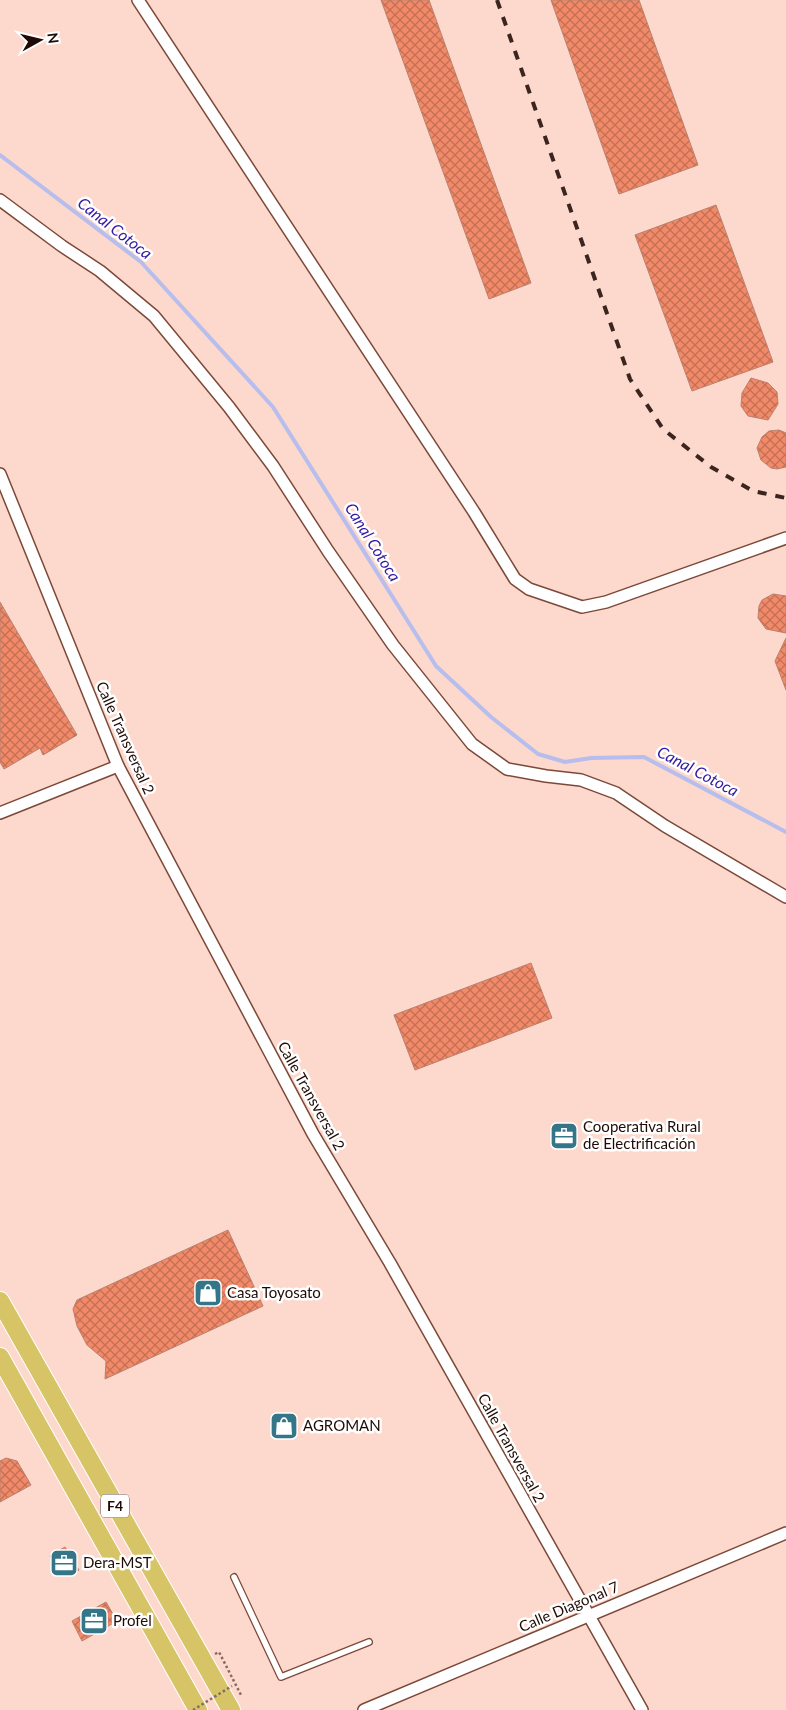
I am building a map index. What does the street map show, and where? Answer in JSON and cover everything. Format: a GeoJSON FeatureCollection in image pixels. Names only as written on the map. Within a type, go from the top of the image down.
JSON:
{"type":"FeatureCollection","features":[{"type":"Feature","properties":{"kind":"highway","name":"F4"},"geometry":{"type":"LineString","coordinates":[[0,1301],[231,1710]]}},
{"type":"Feature","properties":{"kind":"highway","name":"F4"},"geometry":{"type":"LineString","coordinates":[[1,1362],[198,1710]]}},
{"type":"Feature","properties":{"kind":"street"},"geometry":{"type":"LineString","coordinates":[[138,0],[474,512],[515,579],[529,589],[582,607],[606,602],[786,538]]}},
{"type":"Feature","properties":{"kind":"street"},"geometry":{"type":"LineString","coordinates":[[0,200],[62,246],[100,270],[154,316],[229,407],[274,466],[328,551],[393,644],[472,744],[507,769],[581,780],[616,793],[665,826],[786,897]]}},
{"type":"Feature","properties":{"kind":"street","name":"Calle Transversal 2"},"geometry":{"type":"LineString","coordinates":[[0,474],[118,766],[313,1134],[390,1263],[587,1616],[642,1710]]}},
{"type":"Feature","properties":{"kind":"street"},"geometry":{"type":"LineString","coordinates":[[0,813],[118,766]]}},
{"type":"Feature","properties":{"kind":"street","name":"Calle Diagonal 7"},"geometry":{"type":"LineString","coordinates":[[364,1710],[786,1533]]}},
{"type":"Feature","properties":{"kind":"lane"},"geometry":{"type":"LineString","coordinates":[[234,1577],[281,1677],[369,1642]]}},
{"type":"Feature","properties":{"kind":"path"},"geometry":{"type":"LineString","coordinates":[[193,1710],[232,1686]]}},
{"type":"Feature","properties":{"kind":"building"},"geometry":{"type":"Polygon","coordinates":[[[381,0],[429,0],[531,283],[489,299],[381,0]]]}},
{"type":"Feature","properties":{"kind":"building"},"geometry":{"type":"Polygon","coordinates":[[[551,0],[639,0],[698,165],[619,194],[551,0]]]}},
{"type":"Feature","properties":{"kind":"building"},"geometry":{"type":"Polygon","coordinates":[[[716,205],[773,362],[692,391],[635,235],[716,205]]]}},
{"type":"Feature","properties":{"kind":"building"},"geometry":{"type":"Polygon","coordinates":[[[751,378],[768,383],[777,392],[778,404],[768,420],[748,416],[741,406],[742,393],[751,378]]]}},
{"type":"Feature","properties":{"kind":"building"},"geometry":{"type":"Polygon","coordinates":[[[779,430],[786,433],[786,467],[777,469],[771,468],[761,460],[757,448],[762,437],[769,431],[779,430]]]}},
{"type":"Feature","properties":{"kind":"building"},"geometry":{"type":"Polygon","coordinates":[[[773,594],[786,596],[786,633],[766,629],[758,618],[759,606],[762,600],[773,594]]]}},
{"type":"Feature","properties":{"kind":"building"},"geometry":{"type":"Polygon","coordinates":[[[0,602],[77,735],[43,755],[40,748],[4,769],[0,762],[0,602]]]}},
{"type":"Feature","properties":{"kind":"building"},"geometry":{"type":"Polygon","coordinates":[[[786,638],[786,690],[775,661],[786,638]]]}},
{"type":"Feature","properties":{"kind":"building"},"geometry":{"type":"Polygon","coordinates":[[[531,963],[552,1018],[415,1070],[394,1015],[531,963]]]}},
{"type":"Feature","properties":{"kind":"building"},"geometry":{"type":"Polygon","coordinates":[[[228,1230],[263,1306],[105,1379],[106,1361],[87,1345],[77,1326],[73,1309],[77,1300],[228,1230]]]}},
{"type":"Feature","properties":{"kind":"building"},"geometry":{"type":"Polygon","coordinates":[[[6,1458],[17,1461],[31,1485],[0,1502],[0,1461],[6,1458]]]}},
{"type":"Feature","properties":{"kind":"building","name":"Dera-MST"},"geometry":{"type":"Polygon","coordinates":[[[65,1547],[79,1570],[70,1575],[67,1570],[60,1574],[50,1556],[65,1547]]]}},
{"type":"Feature","properties":{"kind":"building","name":"Profel"},"geometry":{"type":"Polygon","coordinates":[[[106,1602],[117,1621],[82,1641],[72,1621],[106,1602]]]}},
{"type":"Feature","properties":{"kind":"waterway","name":"Canal Cotoca"},"geometry":{"type":"LineString","coordinates":[[0,155],[141,262],[273,407],[436,666],[491,717],[538,754],[565,762],[591,758],[644,757],[786,832]]}},
{"type":"Feature","properties":{"kind":"railway"},"geometry":{"type":"LineString","coordinates":[[497,0],[630,379],[663,429],[711,467],[753,491],[786,498]]}},
{"type":"Feature","properties":{"kind":"place","name":"Cooperativa Rural de Electrificación"},"geometry":{"type":"Point","coordinates":[564,1136]}},
{"type":"Feature","properties":{"kind":"place","name":"Casa Toyosato"},"geometry":{"type":"Point","coordinates":[208,1293]}},
{"type":"Feature","properties":{"kind":"place","name":"AGROMAN"},"geometry":{"type":"Point","coordinates":[284,1426]}},
{"type":"Feature","properties":{"kind":"place","name":"Dera-MST"},"geometry":{"type":"Point","coordinates":[64,1563]}},
{"type":"Feature","properties":{"kind":"place","name":"Profel"},"geometry":{"type":"Point","coordinates":[94,1621]}}]}
